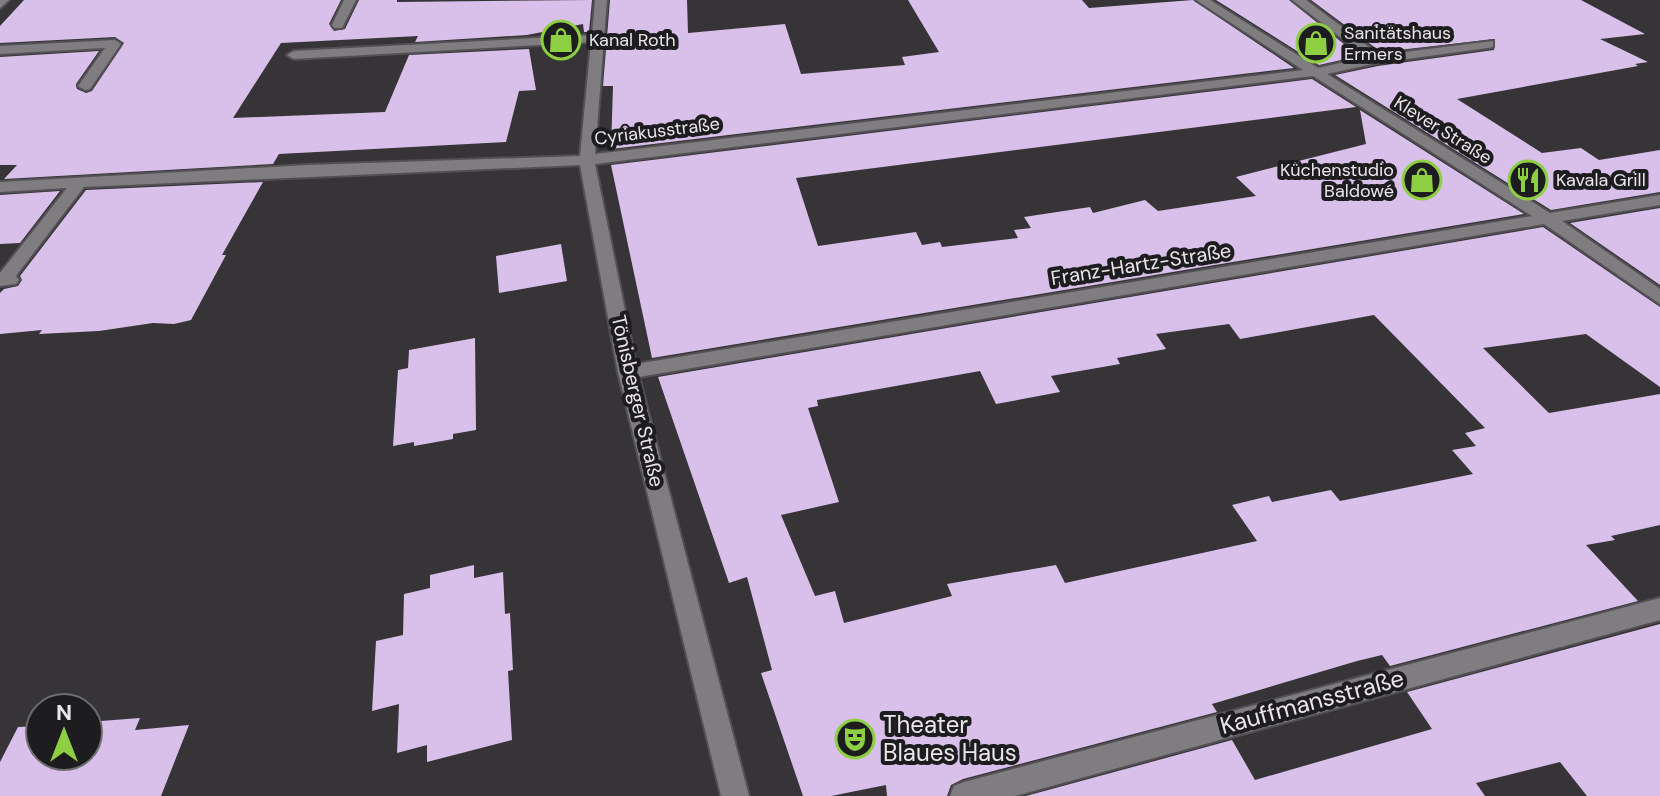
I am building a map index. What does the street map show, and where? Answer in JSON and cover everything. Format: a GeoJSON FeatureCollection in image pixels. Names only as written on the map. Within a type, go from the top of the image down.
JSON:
{"type":"FeatureCollection","features":[{"type":"Feature","properties":{"kind":"street"},"geometry":{"type":"LineString","coordinates":[[338,25],[350,0]]}},
{"type":"Feature","properties":{"kind":"street","name":"Tönisberger Straße"},"geometry":{"type":"LineString","coordinates":[[601,0],[587,160],[628,372],[735,796]]}},
{"type":"Feature","properties":{"kind":"street","name":"Klever Straße"},"geometry":{"type":"LineString","coordinates":[[1202,0],[1549,220],[1660,298]]}},
{"type":"Feature","properties":{"kind":"street"},"geometry":{"type":"LineString","coordinates":[[1298,0],[1377,59]]}},
{"type":"Feature","properties":{"kind":"street"},"geometry":{"type":"LineString","coordinates":[[294,55],[598,38]]}},
{"type":"Feature","properties":{"kind":"street"},"geometry":{"type":"LineString","coordinates":[[0,50],[115,44],[85,86]]}},
{"type":"Feature","properties":{"kind":"street","name":"Cyriakusstraße"},"geometry":{"type":"LineString","coordinates":[[0,187],[587,160],[1316,72],[1377,59],[1488,44]]}},
{"type":"Feature","properties":{"kind":"street"},"geometry":{"type":"LineString","coordinates":[[10,280],[3,281],[79,183]]}},
{"type":"Feature","properties":{"kind":"street","name":"Franz-Hartz-Straße"},"geometry":{"type":"LineString","coordinates":[[628,372],[1660,200]]}},
{"type":"Feature","properties":{"kind":"street","name":"Kauffmansstraße"},"geometry":{"type":"LineString","coordinates":[[964,796],[1660,609]]}},
{"type":"Feature","properties":{"kind":"building"},"geometry":{"type":"Polygon","coordinates":[[[24,0],[341,0],[329,24],[334,31],[345,29],[359,0],[592,0],[589,32],[584,32],[583,24],[527,35],[415,42],[418,36],[281,43],[233,118],[385,112],[409,55],[529,49],[536,90],[519,91],[506,142],[279,154],[273,164],[4,179],[17,165],[0,165],[0,57],[99,51],[76,84],[77,89],[86,93],[92,91],[124,43],[115,37],[0,43],[0,26],[24,0]]]}},
{"type":"Feature","properties":{"kind":"building"},"geometry":{"type":"Polygon","coordinates":[[[610,0],[687,0],[688,33],[785,24],[801,74],[905,65],[902,57],[939,52],[908,0],[1082,0],[1089,8],[1193,0],[1294,68],[611,149],[613,86],[603,86],[610,0]]]}},
{"type":"Feature","properties":{"kind":"building"},"geometry":{"type":"Polygon","coordinates":[[[1216,0],[1289,0],[1359,56],[1319,65],[1216,0]]]}},
{"type":"Feature","properties":{"kind":"building"},"geometry":{"type":"Polygon","coordinates":[[[1311,0],[1581,0],[1645,34],[1600,39],[1648,62],[1635,64],[1638,66],[1457,99],[1542,153],[1581,148],[1599,160],[1660,150],[1660,192],[1551,210],[1335,75],[1494,50],[1495,39],[1381,52],[1311,0]]]}},
{"type":"Feature","properties":{"kind":"building"},"geometry":{"type":"Polygon","coordinates":[[[1312,79],[1356,107],[796,178],[818,246],[916,232],[922,245],[940,242],[942,247],[1018,238],[1014,230],[1031,228],[1024,217],[1090,207],[1093,213],[1145,200],[1158,211],[1256,196],[1236,177],[1366,144],[1360,110],[1524,214],[652,358],[611,165],[1312,79]]]}},
{"type":"Feature","properties":{"kind":"building"},"geometry":{"type":"Polygon","coordinates":[[[263,182],[222,255],[226,255],[191,320],[99,331],[39,334],[42,330],[0,334],[0,293],[18,286],[22,280],[20,276],[86,190],[263,182]]]}},
{"type":"Feature","properties":{"kind":"building"},"geometry":{"type":"Polygon","coordinates":[[[60,191],[20,243],[0,244],[0,195],[60,191]]]}},
{"type":"Feature","properties":{"kind":"building"},"geometry":{"type":"Polygon","coordinates":[[[1660,208],[1660,285],[1570,223],[1660,208]]]}},
{"type":"Feature","properties":{"kind":"building"},"geometry":{"type":"Polygon","coordinates":[[[1543,227],[1660,307],[1660,387],[1586,334],[1483,348],[1549,413],[1660,394],[1660,525],[1611,536],[1615,540],[1586,545],[1638,601],[1390,666],[1382,655],[1357,661],[1212,704],[1217,712],[963,779],[951,785],[947,796],[887,796],[886,785],[831,796],[803,796],[761,673],[772,670],[747,577],[729,583],[658,377],[1543,227]],[[1374,315],[1240,339],[1229,324],[1156,334],[1166,349],[1117,358],[1120,364],[1051,376],[1060,392],[996,404],[980,371],[817,400],[818,406],[808,408],[839,502],[781,515],[815,596],[835,591],[844,623],[952,596],[947,584],[1056,565],[1065,583],[1257,541],[1232,505],[1269,496],[1272,502],[1331,490],[1340,501],[1473,474],[1452,450],[1476,446],[1465,433],[1485,428],[1374,315]]]}},
{"type":"Feature","properties":{"kind":"building"},"geometry":{"type":"Polygon","coordinates":[[[561,244],[567,281],[499,293],[496,256],[561,244]]]}},
{"type":"Feature","properties":{"kind":"building"},"geometry":{"type":"Polygon","coordinates":[[[475,338],[476,430],[453,434],[453,439],[414,446],[414,442],[393,446],[398,370],[408,368],[409,350],[475,338]]]}},
{"type":"Feature","properties":{"kind":"building"},"geometry":{"type":"Polygon","coordinates":[[[474,565],[474,578],[503,572],[505,614],[510,613],[513,670],[508,671],[512,740],[427,762],[427,745],[397,753],[399,704],[372,711],[376,641],[403,635],[404,594],[430,588],[430,575],[474,565]]]}},
{"type":"Feature","properties":{"kind":"building"},"geometry":{"type":"Polygon","coordinates":[[[1660,624],[1660,796],[1587,796],[1560,762],[1476,783],[1485,796],[1026,796],[1232,740],[1255,780],[1432,729],[1407,692],[1660,624]]]}},
{"type":"Feature","properties":{"kind":"building"},"geometry":{"type":"Polygon","coordinates":[[[140,718],[135,730],[189,725],[161,796],[0,796],[0,762],[18,727],[24,727],[24,772],[104,772],[104,721],[140,718]]]}},
{"type":"Feature","properties":{"kind":"place","name":"Kanal Roth"},"geometry":{"type":"Point","coordinates":[561,40]}},
{"type":"Feature","properties":{"kind":"place","name":"Sanitätshaus Ermers"},"geometry":{"type":"Point","coordinates":[1316,43]}},
{"type":"Feature","properties":{"kind":"place","name":"Küchenstudio Baldowé"},"geometry":{"type":"Point","coordinates":[1422,180]}},
{"type":"Feature","properties":{"kind":"place","name":"Kavala Grill"},"geometry":{"type":"Point","coordinates":[1528,180]}},
{"type":"Feature","properties":{"kind":"place","name":"Theater Blaues Haus"},"geometry":{"type":"Point","coordinates":[855,739]}}]}
